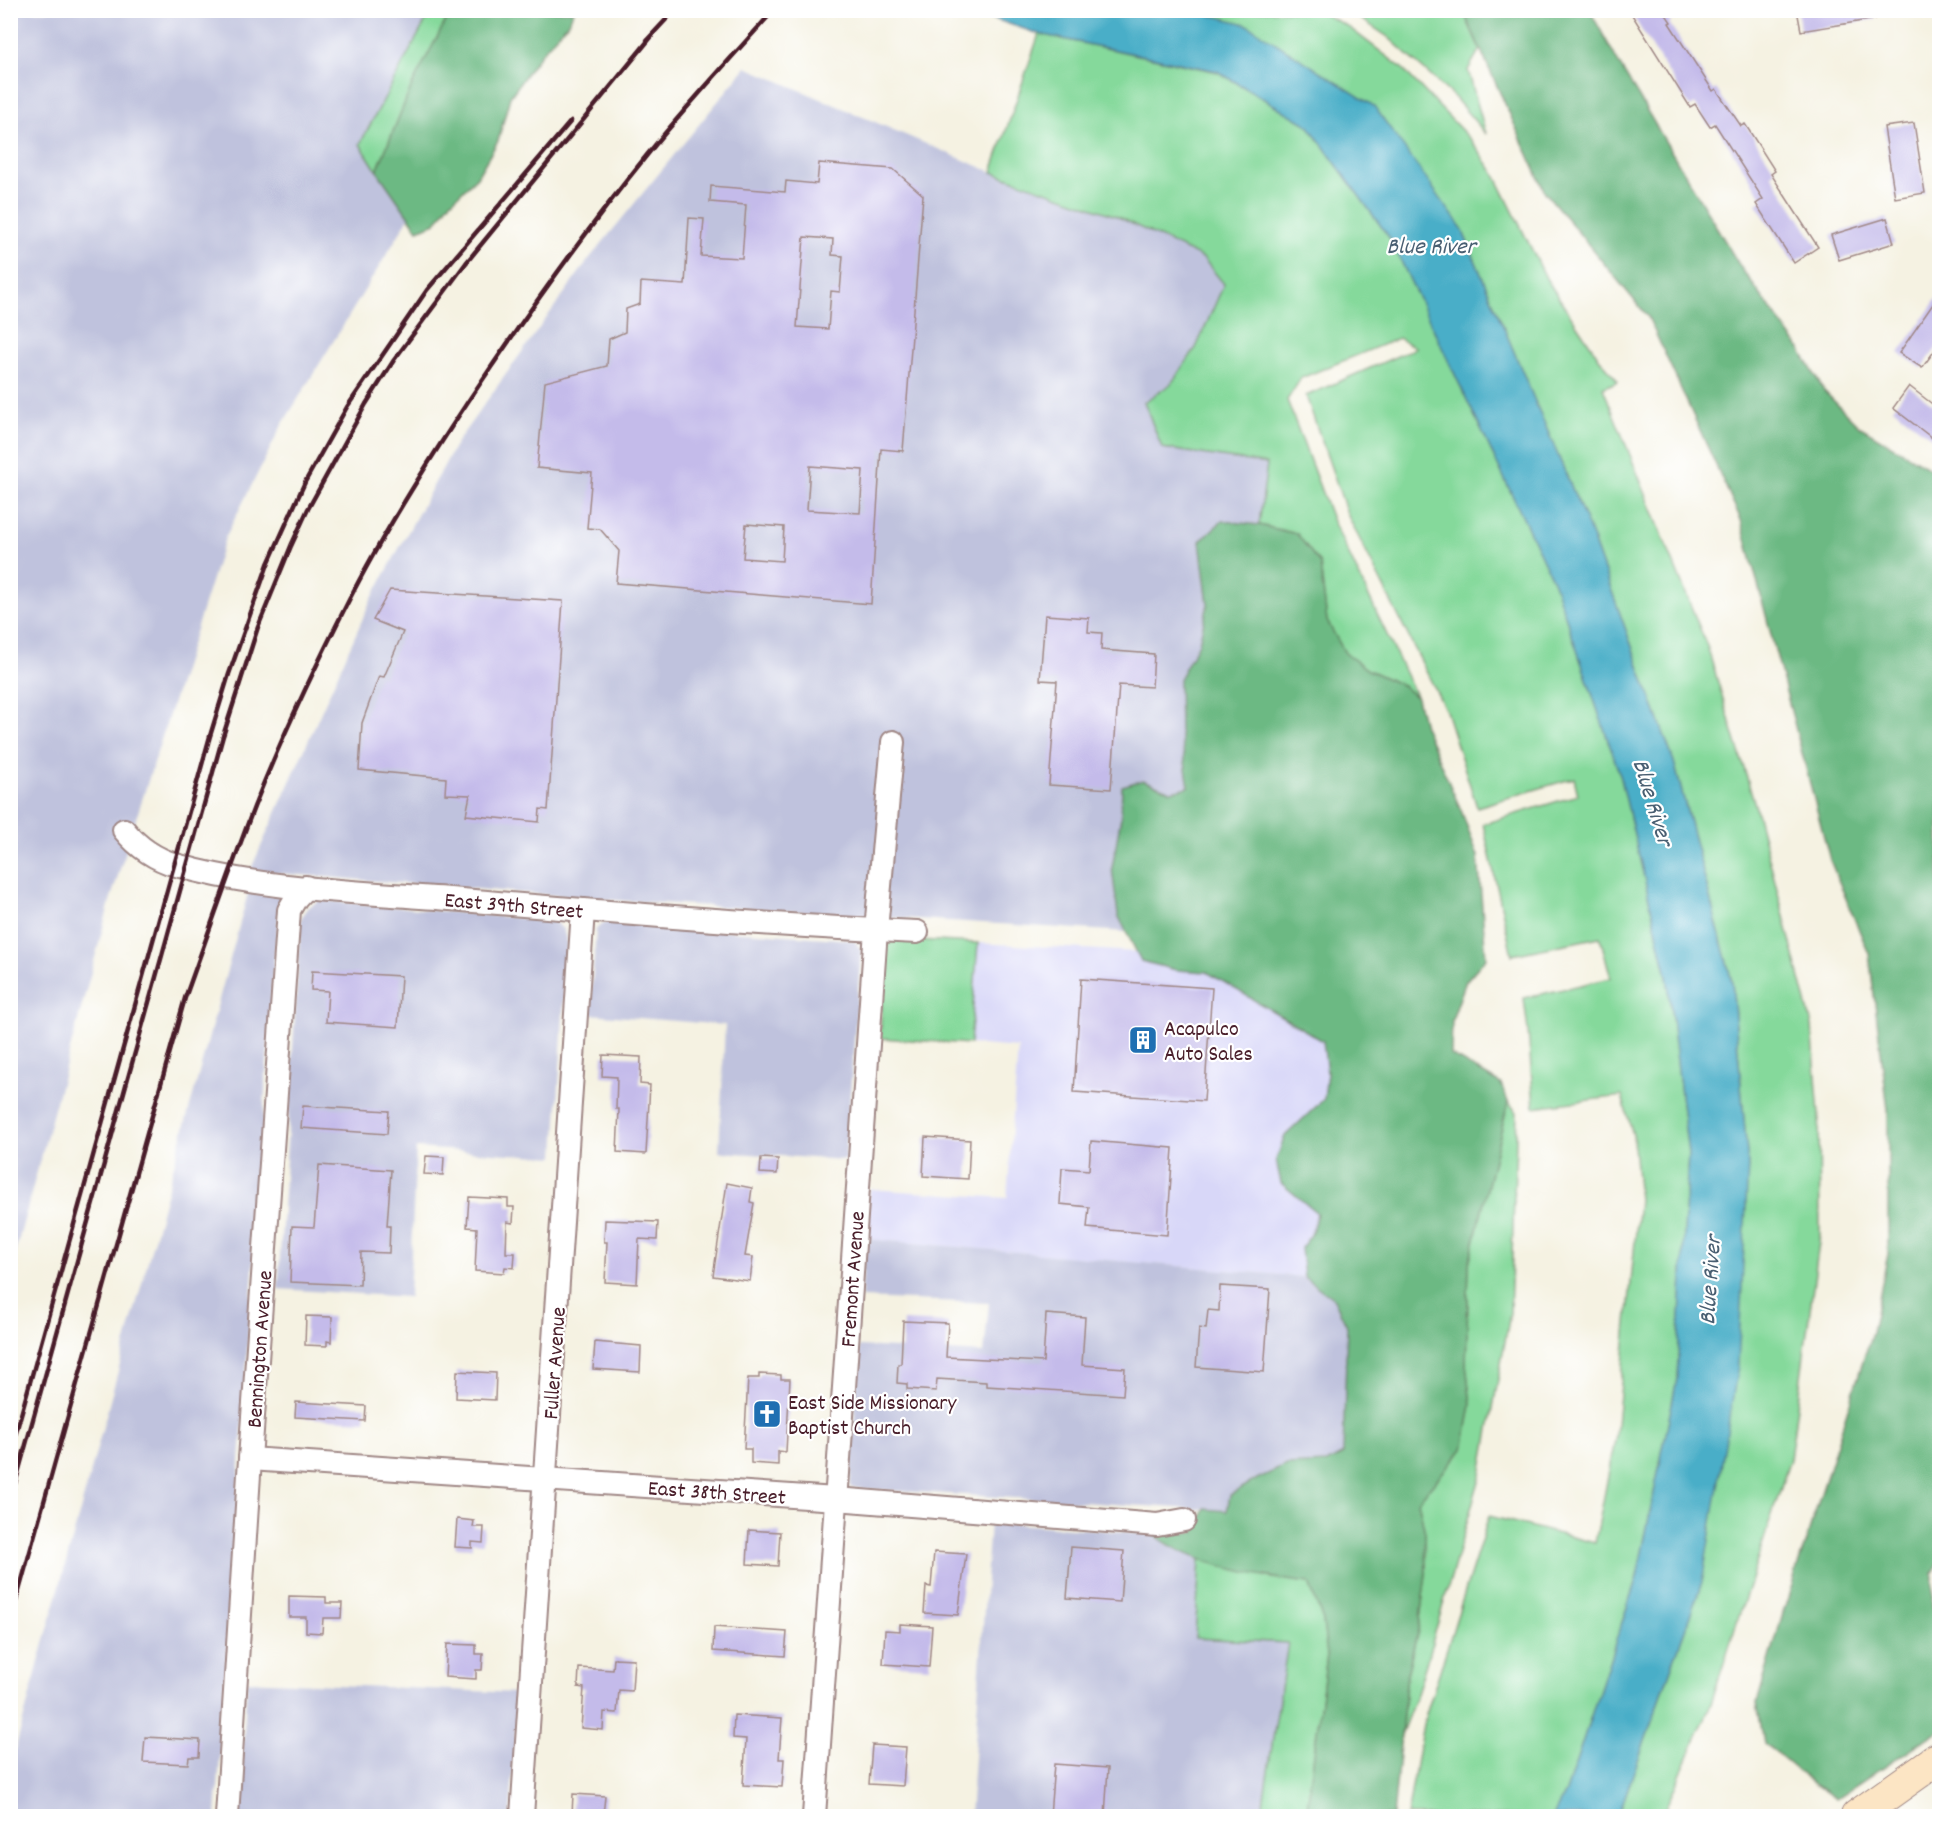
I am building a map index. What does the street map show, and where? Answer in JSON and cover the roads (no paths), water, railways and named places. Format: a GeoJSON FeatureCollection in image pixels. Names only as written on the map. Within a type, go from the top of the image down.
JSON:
{"type":"FeatureCollection","features":[{"type":"Feature","properties":{"kind":"main road"},"geometry":{"type":"LineString","coordinates":[[1857,1816],[1940,1756]]}},
{"type":"Feature","properties":{"kind":"street","name":"Fremont Avenue"},"geometry":{"type":"LineString","coordinates":[[814,1816],[876,930],[893,742]]}},
{"type":"Feature","properties":{"kind":"street","name":"East 39th Street"},"geometry":{"type":"LineString","coordinates":[[124,830],[134,843],[173,865],[228,878],[306,887],[582,910],[918,932]]}},
{"type":"Feature","properties":{"kind":"street","name":"Bennington Avenue"},"geometry":{"type":"LineString","coordinates":[[227,1816],[289,910],[306,887]]}},
{"type":"Feature","properties":{"kind":"street","name":"Fuller Avenue"},"geometry":{"type":"LineString","coordinates":[[522,1816],[582,910]]}},
{"type":"Feature","properties":{"kind":"street","name":"East 38th Street"},"geometry":{"type":"LineString","coordinates":[[250,1459],[836,1499],[1157,1525],[1184,1520]]}},
{"type":"Feature","properties":{"kind":"water","name":"Blue River"},"geometry":{"type":"Polygon","coordinates":[[[970,11],[1194,11],[1246,24],[1374,106],[1461,227],[1588,526],[1674,762],[1732,982],[1748,1165],[1738,1366],[1702,1582],[1618,1816],[1553,1816],[1566,1792],[1637,1577],[1677,1379],[1688,1154],[1667,976],[1621,778],[1554,583],[1391,240],[1308,125],[1217,71],[1039,34],[970,11]]]}},
{"type":"Feature","properties":{"kind":"railway"},"geometry":{"type":"LineString","coordinates":[[647,40],[675,10]]}},
{"type":"Feature","properties":{"kind":"railway"},"geometry":{"type":"LineString","coordinates":[[10,1623],[185,998],[254,807],[311,676],[362,574],[391,524],[511,337],[577,245],[647,155],[774,10]]}},
{"type":"Feature","properties":{"kind":"railway"},"geometry":{"type":"LineString","coordinates":[[10,1502],[223,736],[258,627],[291,546],[308,509],[366,404],[394,360],[466,263],[652,36]]}},
{"type":"Feature","properties":{"kind":"railway"},"geometry":{"type":"LineString","coordinates":[[10,1454],[210,736],[229,674],[268,564],[305,482],[347,407],[427,290],[571,121]]}},
{"type":"Feature","properties":{"kind":"place","name":"Acapulco Auto Sales"},"geometry":{"type":"Point","coordinates":[1143,1040]}},
{"type":"Feature","properties":{"kind":"place","name":"East Side Missionary Baptist Church"},"geometry":{"type":"Point","coordinates":[767,1414]}}]}
